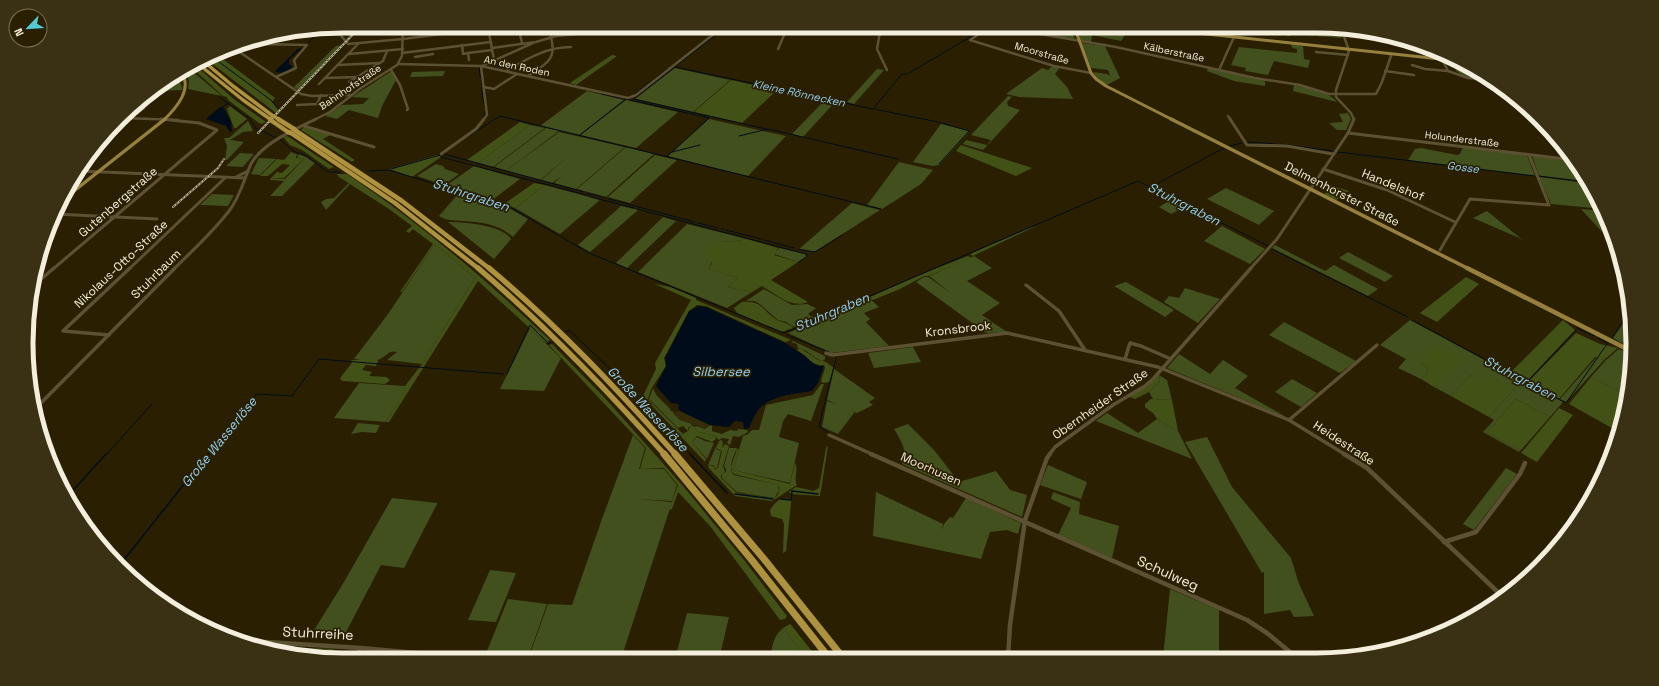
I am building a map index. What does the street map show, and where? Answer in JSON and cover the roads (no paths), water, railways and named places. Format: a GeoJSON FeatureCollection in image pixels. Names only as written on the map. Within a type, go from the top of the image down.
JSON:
{"type":"FeatureCollection","features":[{"type":"Feature","properties":{"kind":"highway"},"geometry":{"type":"LineString","coordinates":[[207,64],[272,118]]}},
{"type":"Feature","properties":{"kind":"highway"},"geometry":{"type":"LineString","coordinates":[[202,67],[237,96],[355,172],[478,268],[526,311],[594,377],[650,438],[715,513],[825,653]]}},
{"type":"Feature","properties":{"kind":"highway"},"geometry":{"type":"LineString","coordinates":[[292,131],[347,170],[362,173],[412,208],[474,256],[533,308],[588,360],[647,421],[688,468],[770,566],[839,653]]}},
{"type":"Feature","properties":{"kind":"main road","name":"Delmenhorster Straße"},"geometry":{"type":"LineString","coordinates":[[1076,33],[1091,73],[1096,79],[1106,86],[1626,349]]}},
{"type":"Feature","properties":{"kind":"main road"},"geometry":{"type":"LineString","coordinates":[[1201,33],[1442,60]]}},
{"type":"Feature","properties":{"kind":"main road"},"geometry":{"type":"LineString","coordinates":[[73,191],[162,120],[176,106],[185,91],[184,77]]}},
{"type":"Feature","properties":{"kind":"street"},"geometry":{"type":"LineString","coordinates":[[339,33],[346,43],[358,44],[446,33]]}},
{"type":"Feature","properties":{"kind":"street","name":"Bahnhofstraße"},"geometry":{"type":"LineString","coordinates":[[275,140],[336,108],[352,95],[391,70],[398,64],[402,53],[403,33]]}},
{"type":"Feature","properties":{"kind":"street"},"geometry":{"type":"LineString","coordinates":[[489,33],[494,60]]}},
{"type":"Feature","properties":{"kind":"street"},"geometry":{"type":"LineString","coordinates":[[520,33],[522,43]]}},
{"type":"Feature","properties":{"kind":"street"},"geometry":{"type":"LineString","coordinates":[[528,76],[549,63],[553,56],[550,33]]}},
{"type":"Feature","properties":{"kind":"street"},"geometry":{"type":"LineString","coordinates":[[462,46],[463,54],[586,33]]}},
{"type":"Feature","properties":{"kind":"street","name":"An den Roden"},"geometry":{"type":"LineString","coordinates":[[398,64],[481,66],[630,98],[715,33]]}},
{"type":"Feature","properties":{"kind":"street"},"geometry":{"type":"LineString","coordinates":[[778,49],[785,33]]}},
{"type":"Feature","properties":{"kind":"street"},"geometry":{"type":"LineString","coordinates":[[880,33],[877,49],[887,70]]}},
{"type":"Feature","properties":{"kind":"street","name":"Moorstraße"},"geometry":{"type":"LineString","coordinates":[[980,33],[970,40],[1054,66],[1091,73]]}},
{"type":"Feature","properties":{"kind":"street","name":"Kälberstraße"},"geometry":{"type":"LineString","coordinates":[[1032,33],[1119,48],[1255,78],[1296,85],[1329,94],[1336,98],[1351,113],[1354,120],[1348,133]]}},
{"type":"Feature","properties":{"kind":"street"},"geometry":{"type":"LineString","coordinates":[[1336,98],[1336,93],[1348,55],[1348,49],[1344,35]]}},
{"type":"Feature","properties":{"kind":"street"},"geometry":{"type":"LineString","coordinates":[[1218,70],[1234,37]]}},
{"type":"Feature","properties":{"kind":"street"},"geometry":{"type":"LineString","coordinates":[[402,53],[491,42]]}},
{"type":"Feature","properties":{"kind":"street"},"geometry":{"type":"LineString","coordinates":[[441,154],[476,129],[487,115],[481,66],[536,42]]}},
{"type":"Feature","properties":{"kind":"street"},"geometry":{"type":"LineString","coordinates":[[263,44],[306,45],[294,60],[296,68],[276,77]]}},
{"type":"Feature","properties":{"kind":"street"},"geometry":{"type":"LineString","coordinates":[[319,84],[358,44]]}},
{"type":"Feature","properties":{"kind":"street"},"geometry":{"type":"LineString","coordinates":[[506,72],[535,54],[553,48],[571,47]]}},
{"type":"Feature","properties":{"kind":"street"},"geometry":{"type":"LineString","coordinates":[[349,54],[403,49]]}},
{"type":"Feature","properties":{"kind":"street"},"geometry":{"type":"LineString","coordinates":[[432,50],[433,64]]}},
{"type":"Feature","properties":{"kind":"street"},"geometry":{"type":"LineString","coordinates":[[239,51],[301,94],[352,95]]}},
{"type":"Feature","properties":{"kind":"street"},"geometry":{"type":"LineString","coordinates":[[349,82],[383,61],[387,51]]}},
{"type":"Feature","properties":{"kind":"street"},"geometry":{"type":"LineString","coordinates":[[1316,52],[1348,55]]}},
{"type":"Feature","properties":{"kind":"street"},"geometry":{"type":"LineString","coordinates":[[468,53],[469,60]]}},
{"type":"Feature","properties":{"kind":"street"},"geometry":{"type":"LineString","coordinates":[[415,57],[433,54]]}},
{"type":"Feature","properties":{"kind":"street"},"geometry":{"type":"LineString","coordinates":[[1390,54],[1391,56],[1385,72],[1414,75]]}},
{"type":"Feature","properties":{"kind":"street"},"geometry":{"type":"LineString","coordinates":[[1442,60],[1448,71]]}},
{"type":"Feature","properties":{"kind":"street"},"geometry":{"type":"LineString","coordinates":[[338,65],[380,63]]}},
{"type":"Feature","properties":{"kind":"street"},"geometry":{"type":"LineString","coordinates":[[1412,65],[1424,69],[1448,71],[1468,78],[1478,79]]}},
{"type":"Feature","properties":{"kind":"street"},"geometry":{"type":"LineString","coordinates":[[391,70],[400,85],[408,109],[407,110]]}},
{"type":"Feature","properties":{"kind":"street","name":"Kälberstraße"},"geometry":{"type":"LineString","coordinates":[[1329,94],[1376,94],[1379,91],[1385,72]]}},
{"type":"Feature","properties":{"kind":"street"},"geometry":{"type":"LineString","coordinates":[[484,87],[494,89],[517,74]]}},
{"type":"Feature","properties":{"kind":"street"},"geometry":{"type":"LineString","coordinates":[[325,78],[360,76]]}},
{"type":"Feature","properties":{"kind":"street"},"geometry":{"type":"LineString","coordinates":[[297,105],[317,104],[321,95]]}},
{"type":"Feature","properties":{"kind":"street"},"geometry":{"type":"LineString","coordinates":[[130,119],[144,108]]}},
{"type":"Feature","properties":{"kind":"street"},"geometry":{"type":"LineString","coordinates":[[1228,116],[1247,145],[1286,146],[1332,154]]}},
{"type":"Feature","properties":{"kind":"street"},"geometry":{"type":"LineString","coordinates":[[130,119],[162,120]]}},
{"type":"Feature","properties":{"kind":"street","name":"Gutenbergstraße"},"geometry":{"type":"LineString","coordinates":[[40,280],[216,130],[207,124],[195,121],[162,120]]}},
{"type":"Feature","properties":{"kind":"street"},"geometry":{"type":"LineString","coordinates":[[304,126],[374,147]]}},
{"type":"Feature","properties":{"kind":"street","name":"Obernheider Straße"},"geometry":{"type":"LineString","coordinates":[[1008,653],[1010,624],[1025,520],[1046,463],[1052,451],[1113,405],[1145,386],[1163,369],[1277,239],[1332,154],[1348,133]]}},
{"type":"Feature","properties":{"kind":"street","name":"Holunderstraße"},"geometry":{"type":"LineString","coordinates":[[1348,133],[1566,159]]}},
{"type":"Feature","properties":{"kind":"street","name":"Stuhrbaum"},"geometry":{"type":"LineString","coordinates":[[39,405],[216,228],[233,205],[248,171],[259,154],[275,140]]}},
{"type":"Feature","properties":{"kind":"street"},"geometry":{"type":"LineString","coordinates":[[1440,250],[1455,222],[1470,199],[1549,205],[1528,155]]}},
{"type":"Feature","properties":{"kind":"street","name":"Handelshof"},"geometry":{"type":"LineString","coordinates":[[1323,169],[1387,190],[1455,222]]}},
{"type":"Feature","properties":{"kind":"street"},"geometry":{"type":"LineString","coordinates":[[85,171],[245,178]]}},
{"type":"Feature","properties":{"kind":"street"},"geometry":{"type":"LineString","coordinates":[[232,178],[248,171]]}},
{"type":"Feature","properties":{"kind":"street","name":"Nikolaus-Otto-Straße"},"geometry":{"type":"LineString","coordinates":[[109,335],[63,331],[225,178]]}},
{"type":"Feature","properties":{"kind":"street"},"geometry":{"type":"LineString","coordinates":[[61,214],[157,219]]}},
{"type":"Feature","properties":{"kind":"street"},"geometry":{"type":"LineString","coordinates":[[1026,285],[1059,312],[1085,350]]}},
{"type":"Feature","properties":{"kind":"street","name":"Kronsbrook"},"geometry":{"type":"LineString","coordinates":[[826,353],[832,355],[1006,333],[1125,359],[1163,369]]}},
{"type":"Feature","properties":{"kind":"street"},"geometry":{"type":"LineString","coordinates":[[1125,359],[1130,343],[1171,360]]}},
{"type":"Feature","properties":{"kind":"street"},"geometry":{"type":"LineString","coordinates":[[1289,420],[1377,345]]}},
{"type":"Feature","properties":{"kind":"street","name":"Heidestraße"},"geometry":{"type":"LineString","coordinates":[[1163,369],[1289,420],[1367,468],[1499,593]]}},
{"type":"Feature","properties":{"kind":"street","name":"Moorhusen"},"geometry":{"type":"LineString","coordinates":[[829,435],[1025,520]]}},
{"type":"Feature","properties":{"kind":"street"},"geometry":{"type":"LineString","coordinates":[[1444,542],[1476,532],[1520,474],[1525,463]]}},
{"type":"Feature","properties":{"kind":"street","name":"Schulweg"},"geometry":{"type":"LineString","coordinates":[[1025,520],[1247,620],[1267,633],[1291,653]]}},
{"type":"Feature","properties":{"kind":"street","name":"Stuhrreihe"},"geometry":{"type":"LineString","coordinates":[[262,642],[361,648],[358,653]]}},
{"type":"Feature","properties":{"kind":"street"},"geometry":{"type":"LineString","coordinates":[[361,648],[417,653]]}},
{"type":"Feature","properties":{"kind":"water"},"geometry":{"type":"Polygon","coordinates":[[[303,47],[289,60],[289,64],[292,66],[292,69],[282,73],[275,71],[298,49],[303,47]]]}},
{"type":"Feature","properties":{"kind":"water"},"geometry":{"type":"Polygon","coordinates":[[[220,107],[224,108],[231,122],[232,131],[230,132],[226,126],[206,119],[220,107]]]}},
{"type":"Feature","properties":{"kind":"water","name":"Silbersee"},"geometry":{"type":"Polygon","coordinates":[[[698,306],[706,307],[785,343],[804,355],[813,363],[819,366],[824,366],[818,383],[812,391],[784,396],[764,404],[756,413],[749,428],[744,429],[743,422],[735,421],[729,427],[710,425],[680,411],[678,408],[679,404],[671,403],[656,386],[666,366],[665,358],[689,311],[698,306]]]}},
{"type":"Feature","properties":{"kind":"waterway"},"geometry":{"type":"LineString","coordinates":[[714,36],[718,33]]}},
{"type":"Feature","properties":{"kind":"waterway","name":"Kleine Rönnecken"},"geometry":{"type":"LineString","coordinates":[[909,73],[977,33]]}},
{"type":"Feature","properties":{"kind":"waterway"},"geometry":{"type":"LineString","coordinates":[[307,44],[316,35]]}},
{"type":"Feature","properties":{"kind":"waterway","name":"Kleine Rönnecken"},"geometry":{"type":"LineString","coordinates":[[635,98],[713,37]]}},
{"type":"Feature","properties":{"kind":"waterway"},"geometry":{"type":"LineString","coordinates":[[217,60],[272,101],[278,109]]}},
{"type":"Feature","properties":{"kind":"waterway","name":"Kleine Rönnecken"},"geometry":{"type":"LineString","coordinates":[[675,67],[873,109],[902,74],[907,74]]}},
{"type":"Feature","properties":{"kind":"waterway"},"geometry":{"type":"LineString","coordinates":[[479,68],[480,74]]}},
{"type":"Feature","properties":{"kind":"waterway"},"geometry":{"type":"LineString","coordinates":[[635,94],[667,69]]}},
{"type":"Feature","properties":{"kind":"waterway"},"geometry":{"type":"LineString","coordinates":[[481,77],[482,85]]}},
{"type":"Feature","properties":{"kind":"waterway"},"geometry":{"type":"LineString","coordinates":[[482,91],[483,98]]}},
{"type":"Feature","properties":{"kind":"waterway"},"geometry":{"type":"LineString","coordinates":[[602,94],[625,99]]}},
{"type":"Feature","properties":{"kind":"waterway","name":"Stuhrgraben"},"geometry":{"type":"LineString","coordinates":[[219,97],[228,103]]}},
{"type":"Feature","properties":{"kind":"waterway"},"geometry":{"type":"LineString","coordinates":[[483,99],[485,108]]}},
{"type":"Feature","properties":{"kind":"waterway"},"geometry":{"type":"LineString","coordinates":[[580,135],[626,99],[709,118],[673,151]]}},
{"type":"Feature","properties":{"kind":"waterway"},"geometry":{"type":"LineString","coordinates":[[634,99],[766,129]]}},
{"type":"Feature","properties":{"kind":"waterway","name":"Stuhrgraben"},"geometry":{"type":"LineString","coordinates":[[222,107],[228,103]]}},
{"type":"Feature","properties":{"kind":"waterway","name":"Stuhrgraben"},"geometry":{"type":"LineString","coordinates":[[228,103],[250,119],[256,129],[259,130]]}},
{"type":"Feature","properties":{"kind":"waterway"},"geometry":{"type":"LineString","coordinates":[[874,109],[938,122],[969,131],[939,164]]}},
{"type":"Feature","properties":{"kind":"waterway"},"geometry":{"type":"LineString","coordinates":[[482,120],[485,115],[485,111]]}},
{"type":"Feature","properties":{"kind":"waterway"},"geometry":{"type":"LineString","coordinates":[[470,135],[500,116],[881,209]]}},
{"type":"Feature","properties":{"kind":"waterway"},"geometry":{"type":"LineString","coordinates":[[739,136],[768,129],[898,159]]}},
{"type":"Feature","properties":{"kind":"waterway","name":"Stuhrgraben"},"geometry":{"type":"LineString","coordinates":[[262,131],[276,138]]}},
{"type":"Feature","properties":{"kind":"waterway","name":"Stuhrgraben"},"geometry":{"type":"LineString","coordinates":[[280,139],[293,151],[306,156],[328,172],[340,172]]}},
{"type":"Feature","properties":{"kind":"waterway","name":"Gosse"},"geometry":{"type":"LineString","coordinates":[[1248,142],[1276,144]]}},
{"type":"Feature","properties":{"kind":"waterway","name":"Gosse"},"geometry":{"type":"LineString","coordinates":[[1229,146],[1242,143]]}},
{"type":"Feature","properties":{"kind":"waterway","name":"Gosse"},"geometry":{"type":"LineString","coordinates":[[1280,144],[1332,151]]}},
{"type":"Feature","properties":{"kind":"waterway"},"geometry":{"type":"LineString","coordinates":[[667,156],[672,152],[700,145]]}},
{"type":"Feature","properties":{"kind":"waterway","name":"Gosse"},"geometry":{"type":"LineString","coordinates":[[1151,187],[1224,148]]}},
{"type":"Feature","properties":{"kind":"waterway"},"geometry":{"type":"LineString","coordinates":[[439,154],[444,150]]}},
{"type":"Feature","properties":{"kind":"waterway","name":"Gosse"},"geometry":{"type":"LineString","coordinates":[[1338,152],[1535,176]]}},
{"type":"Feature","properties":{"kind":"waterway"},"geometry":{"type":"LineString","coordinates":[[444,154],[584,192]]}},
{"type":"Feature","properties":{"kind":"waterway"},"geometry":{"type":"LineString","coordinates":[[391,169],[440,155]]}},
{"type":"Feature","properties":{"kind":"waterway"},"geometry":{"type":"LineString","coordinates":[[441,157],[590,196]]}},
{"type":"Feature","properties":{"kind":"waterway","name":"Stuhrgraben"},"geometry":{"type":"LineString","coordinates":[[369,171],[389,170],[508,206],[589,253],[784,333],[1138,181],[1268,246]]}},
{"type":"Feature","properties":{"kind":"waterway","name":"Gosse"},"geometry":{"type":"LineString","coordinates":[[1539,176],[1580,181]]}},
{"type":"Feature","properties":{"kind":"waterway"},"geometry":{"type":"LineString","coordinates":[[587,193],[602,197]]}},
{"type":"Feature","properties":{"kind":"waterway"},"geometry":{"type":"LineString","coordinates":[[591,197],[634,208]]}},
{"type":"Feature","properties":{"kind":"waterway"},"geometry":{"type":"LineString","coordinates":[[609,199],[695,222]]}},
{"type":"Feature","properties":{"kind":"waterway"},"geometry":{"type":"LineString","coordinates":[[637,209],[806,254],[807,256],[799,262]]}},
{"type":"Feature","properties":{"kind":"waterway"},"geometry":{"type":"LineString","coordinates":[[698,223],[718,228]]}},
{"type":"Feature","properties":{"kind":"waterway"},"geometry":{"type":"LineString","coordinates":[[726,230],[761,239]]}},
{"type":"Feature","properties":{"kind":"waterway"},"geometry":{"type":"LineString","coordinates":[[798,249],[815,252],[842,235]]}},
{"type":"Feature","properties":{"kind":"waterway"},"geometry":{"type":"LineString","coordinates":[[764,240],[794,248]]}},
{"type":"Feature","properties":{"kind":"waterway","name":"Stuhrgraben"},"geometry":{"type":"LineString","coordinates":[[1272,249],[1408,317]]}},
{"type":"Feature","properties":{"kind":"waterway","name":"Stuhrgraben"},"geometry":{"type":"LineString","coordinates":[[1412,320],[1527,382]]}},
{"type":"Feature","properties":{"kind":"waterway","name":"Stuhrgraben"},"geometry":{"type":"LineString","coordinates":[[1612,338],[1623,321],[1625,321]]}},
{"type":"Feature","properties":{"kind":"waterway","name":"Große Wasserlöse"},"geometry":{"type":"LineString","coordinates":[[507,374],[530,325],[549,344],[551,342]]}},
{"type":"Feature","properties":{"kind":"waterway"},"geometry":{"type":"LineString","coordinates":[[1577,328],[1594,336]]}},
{"type":"Feature","properties":{"kind":"waterway","name":"Große Wasserlöse"},"geometry":{"type":"LineString","coordinates":[[566,332],[569,330],[605,364],[691,455]]}},
{"type":"Feature","properties":{"kind":"waterway"},"geometry":{"type":"LineString","coordinates":[[1527,382],[1576,330]]}},
{"type":"Feature","properties":{"kind":"waterway"},"geometry":{"type":"LineString","coordinates":[[787,335],[829,352]]}},
{"type":"Feature","properties":{"kind":"waterway"},"geometry":{"type":"LineString","coordinates":[[1598,338],[1608,343]]}},
{"type":"Feature","properties":{"kind":"waterway","name":"Stuhrgraben"},"geometry":{"type":"LineString","coordinates":[[1527,382],[1566,403],[1607,344]]}},
{"type":"Feature","properties":{"kind":"waterway"},"geometry":{"type":"LineString","coordinates":[[829,433],[819,426],[836,358]]}},
{"type":"Feature","properties":{"kind":"waterway","name":"Große Wasserlöse"},"geometry":{"type":"LineString","coordinates":[[208,455],[256,394],[292,396],[319,359],[503,374]]}},
{"type":"Feature","properties":{"kind":"waterway"},"geometry":{"type":"LineString","coordinates":[[106,455],[152,404]]}},
{"type":"Feature","properties":{"kind":"waterway"},"geometry":{"type":"LineString","coordinates":[[72,492],[106,454]]}},
{"type":"Feature","properties":{"kind":"waterway","name":"Große Wasserlöse"},"geometry":{"type":"LineString","coordinates":[[123,561],[208,454]]}},
{"type":"Feature","properties":{"kind":"waterway","name":"Große Wasserlöse"},"geometry":{"type":"LineString","coordinates":[[690,454],[727,493]]}},
{"type":"Feature","properties":{"kind":"waterway","name":"Große Wasserlöse"},"geometry":{"type":"LineString","coordinates":[[781,499],[791,500],[792,491],[818,494]]}},
{"type":"Feature","properties":{"kind":"waterway","name":"Große Wasserlöse"},"geometry":{"type":"LineString","coordinates":[[735,494],[773,499]]}},
{"type":"Feature","properties":{"kind":"railway"},"geometry":{"type":"LineString","coordinates":[[258,133],[354,33]]}},
{"type":"Feature","properties":{"kind":"railway"},"geometry":{"type":"LineString","coordinates":[[173,207],[218,168],[224,159]]}}]}
